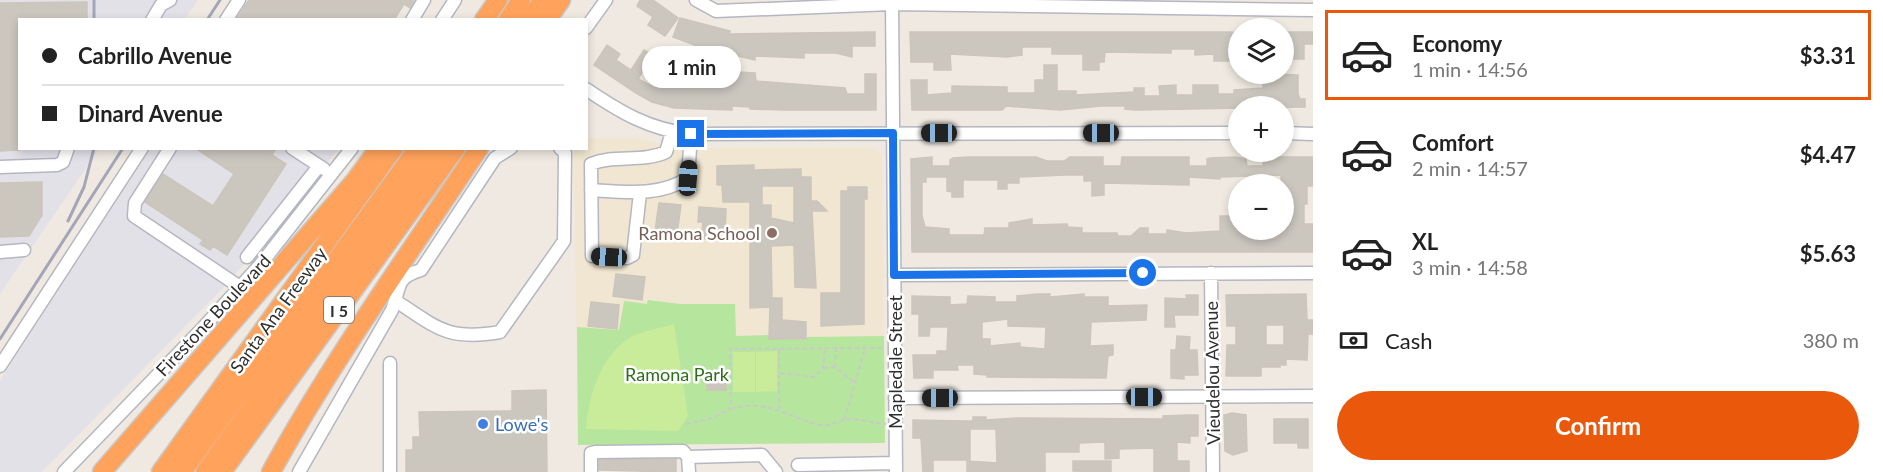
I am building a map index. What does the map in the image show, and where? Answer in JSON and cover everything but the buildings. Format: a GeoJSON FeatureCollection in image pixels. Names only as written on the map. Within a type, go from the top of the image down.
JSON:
{"type":"FeatureCollection","features":[{"type":"Feature","properties":{"kind":"highway"},"geometry":{"type":"LineString","coordinates":[[509,18],[521,0]]}},
{"type":"Feature","properties":{"kind":"highway"},"geometry":{"type":"LineString","coordinates":[[531,18],[543,0]]}},
{"type":"Feature","properties":{"kind":"highway"},"geometry":{"type":"LineString","coordinates":[[548,18],[561,0]]}},
{"type":"Feature","properties":{"kind":"highway"},"geometry":{"type":"LineString","coordinates":[[561,18],[570,0]]}},
{"type":"Feature","properties":{"kind":"highway"},"geometry":{"type":"LineString","coordinates":[[102,472],[354,182],[378,150]]}},
{"type":"Feature","properties":{"kind":"highway","name":"Santa Ana Freeway"},"geometry":{"type":"LineString","coordinates":[[161,472],[393,150]]}},
{"type":"Feature","properties":{"kind":"highway"},"geometry":{"type":"LineString","coordinates":[[182,472],[417,150]]}},
{"type":"Feature","properties":{"kind":"highway"},"geometry":{"type":"LineString","coordinates":[[205,472],[437,150]]}},
{"type":"Feature","properties":{"kind":"highway","name":"I 5"},"geometry":{"type":"LineString","coordinates":[[222,472],[455,150]]}},
{"type":"Feature","properties":{"kind":"highway"},"geometry":{"type":"LineString","coordinates":[[271,472],[320,386],[478,150]]}},
{"type":"Feature","properties":{"kind":"street"},"geometry":{"type":"LineString","coordinates":[[153,18],[161,5],[170,0]]}},
{"type":"Feature","properties":{"kind":"street"},"geometry":{"type":"LineString","coordinates":[[227,18],[238,0]]}},
{"type":"Feature","properties":{"kind":"street"},"geometry":{"type":"LineString","coordinates":[[413,18],[424,0]]}},
{"type":"Feature","properties":{"kind":"street"},"geometry":{"type":"LineString","coordinates":[[443,18],[455,0]]}},
{"type":"Feature","properties":{"kind":"street"},"geometry":{"type":"LineString","coordinates":[[588,25],[606,0]]}},
{"type":"Feature","properties":{"kind":"street"},"geometry":{"type":"LineString","coordinates":[[696,0],[716,12],[892,2],[1313,10]]}},
{"type":"Feature","properties":{"kind":"street","name":"Mapledale Street"},"geometry":{"type":"LineString","coordinates":[[892,2],[896,468]]}},
{"type":"Feature","properties":{"kind":"street"},"geometry":{"type":"LineString","coordinates":[[588,90],[622,113],[656,129],[691,134],[1228,133]]}},
{"type":"Feature","properties":{"kind":"street"},"geometry":{"type":"LineString","coordinates":[[640,192],[633,255],[627,258],[592,256],[591,164],[601,160],[655,157],[666,152],[672,132]]}},
{"type":"Feature","properties":{"kind":"street"},"geometry":{"type":"LineString","coordinates":[[1294,133],[1313,134]]}},
{"type":"Feature","properties":{"kind":"street"},"geometry":{"type":"LineString","coordinates":[[591,190],[640,192],[676,186],[688,178],[691,134]]}},
{"type":"Feature","properties":{"kind":"street"},"geometry":{"type":"LineString","coordinates":[[0,167],[57,165],[63,162],[67,150]]}},
{"type":"Feature","properties":{"kind":"street"},"geometry":{"type":"LineString","coordinates":[[0,366],[141,150]]}},
{"type":"Feature","properties":{"kind":"street"},"geometry":{"type":"LineString","coordinates":[[169,150],[135,203],[134,216],[240,287]]}},
{"type":"Feature","properties":{"kind":"street"},"geometry":{"type":"LineString","coordinates":[[295,150],[332,175]]}},
{"type":"Feature","properties":{"kind":"street","name":"Firestone Boulevard"},"geometry":{"type":"LineString","coordinates":[[64,472],[240,287],[351,150]]}},
{"type":"Feature","properties":{"kind":"street"},"geometry":{"type":"LineString","coordinates":[[299,472],[396,301],[397,288],[406,275],[422,270],[495,158],[508,150]]}},
{"type":"Feature","properties":{"kind":"street"},"geometry":{"type":"LineString","coordinates":[[396,301],[445,333],[479,336],[500,333],[564,241],[565,153],[562,150]]}},
{"type":"Feature","properties":{"kind":"street"},"geometry":{"type":"LineString","coordinates":[[247,257],[319,166]]}},
{"type":"Feature","properties":{"kind":"street"},"geometry":{"type":"LineString","coordinates":[[1,254],[24,250]]}},
{"type":"Feature","properties":{"kind":"street","name":"Vieudelou Avenue"},"geometry":{"type":"LineString","coordinates":[[1211,273],[1213,472]]}},
{"type":"Feature","properties":{"kind":"street"},"geometry":{"type":"LineString","coordinates":[[894,275],[1313,273]]}},
{"type":"Feature","properties":{"kind":"street"},"geometry":{"type":"LineString","coordinates":[[390,363],[390,472]]}},
{"type":"Feature","properties":{"kind":"street"},"geometry":{"type":"LineString","coordinates":[[895,398],[1313,396]]}},
{"type":"Feature","properties":{"kind":"street"},"geometry":{"type":"LineString","coordinates":[[591,472],[591,453],[595,452],[683,451],[688,457],[689,472]]}},
{"type":"Feature","properties":{"kind":"street"},"geometry":{"type":"LineString","coordinates":[[688,457],[762,455],[776,472]]}},
{"type":"Feature","properties":{"kind":"street"},"geometry":{"type":"LineString","coordinates":[[798,465],[896,468]]}},
{"type":"Feature","properties":{"kind":"path"},"geometry":{"type":"LineString","coordinates":[[730,409],[730,349],[895,347]]}},
{"type":"Feature","properties":{"kind":"path"},"geometry":{"type":"LineString","coordinates":[[779,349],[779,409]]}},
{"type":"Feature","properties":{"kind":"path"},"geometry":{"type":"LineString","coordinates":[[779,373],[796,373],[807,378],[819,374],[823,368],[825,349]]}},
{"type":"Feature","properties":{"kind":"path"},"geometry":{"type":"LineString","coordinates":[[835,368],[836,349]]}},
{"type":"Feature","properties":{"kind":"path"},"geometry":{"type":"LineString","coordinates":[[844,420],[865,349]]}},
{"type":"Feature","properties":{"kind":"path"},"geometry":{"type":"LineString","coordinates":[[823,368],[835,368],[855,383]]}},
{"type":"Feature","properties":{"kind":"path"},"geometry":{"type":"LineString","coordinates":[[686,424],[712,418],[730,409],[751,406],[779,409],[824,426],[844,420],[874,425],[895,424]]}},
{"type":"Feature","properties":{"kind":"shaded area"},"geometry":{"type":"Polygon","coordinates":[[[0,0],[198,0],[186,18],[18,18],[18,150],[98,150],[0,294],[0,0]]]}},
{"type":"Feature","properties":{"kind":"shaded area"},"geometry":{"type":"Polygon","coordinates":[[[588,138],[639,138],[679,148],[875,148],[882,154],[885,443],[578,445],[574,150],[588,150],[588,138]]]}},
{"type":"Feature","properties":{"kind":"shaded area"},"geometry":{"type":"Polygon","coordinates":[[[149,150],[337,150],[317,178],[224,287],[42,472],[0,472],[0,381],[149,150]]]}},
{"type":"Feature","properties":{"kind":"green space","name":"Ramona Park"},"geometry":{"type":"Polygon","coordinates":[[[648,300],[680,304],[735,304],[736,336],[768,335],[769,339],[806,340],[807,337],[884,336],[885,443],[578,445],[577,327],[619,330],[624,301],[647,304],[648,300]]]}},
{"type":"Feature","properties":{"kind":"green space"},"geometry":{"type":"Polygon","coordinates":[[[674,324],[688,416],[678,431],[586,429],[593,391],[610,356],[629,338],[674,324]]]}},
{"type":"Feature","properties":{"kind":"green space"},"geometry":{"type":"Polygon","coordinates":[[[777,351],[777,391],[756,392],[756,352],[777,351]]]}},
{"type":"Feature","properties":{"kind":"green space"},"geometry":{"type":"Polygon","coordinates":[[[733,352],[755,352],[755,392],[733,392],[733,352]]]}},
{"type":"Feature","properties":{"kind":"railway"},"geometry":{"type":"LineString","coordinates":[[94,0],[94,18]]}},
{"type":"Feature","properties":{"kind":"railway"},"geometry":{"type":"LineString","coordinates":[[208,18],[220,0]]}},
{"type":"Feature","properties":{"kind":"railway"},"geometry":{"type":"LineString","coordinates":[[68,221],[84,187],[93,150]]}},
{"type":"Feature","properties":{"kind":"railway"},"geometry":{"type":"LineString","coordinates":[[0,339],[122,150]]}},
{"type":"Feature","properties":{"kind":"place","name":"Ramona School"},"geometry":{"type":"Point","coordinates":[772,233]}},
{"type":"Feature","properties":{"kind":"place","name":"Lowe's"},"geometry":{"type":"Point","coordinates":[483,424]}},
{"type":"Feature","properties":{"kind":"route"},"geometry":{"type":"LineString","coordinates":[[691,134],[893,133],[894,275],[1143,273]]}}]}
